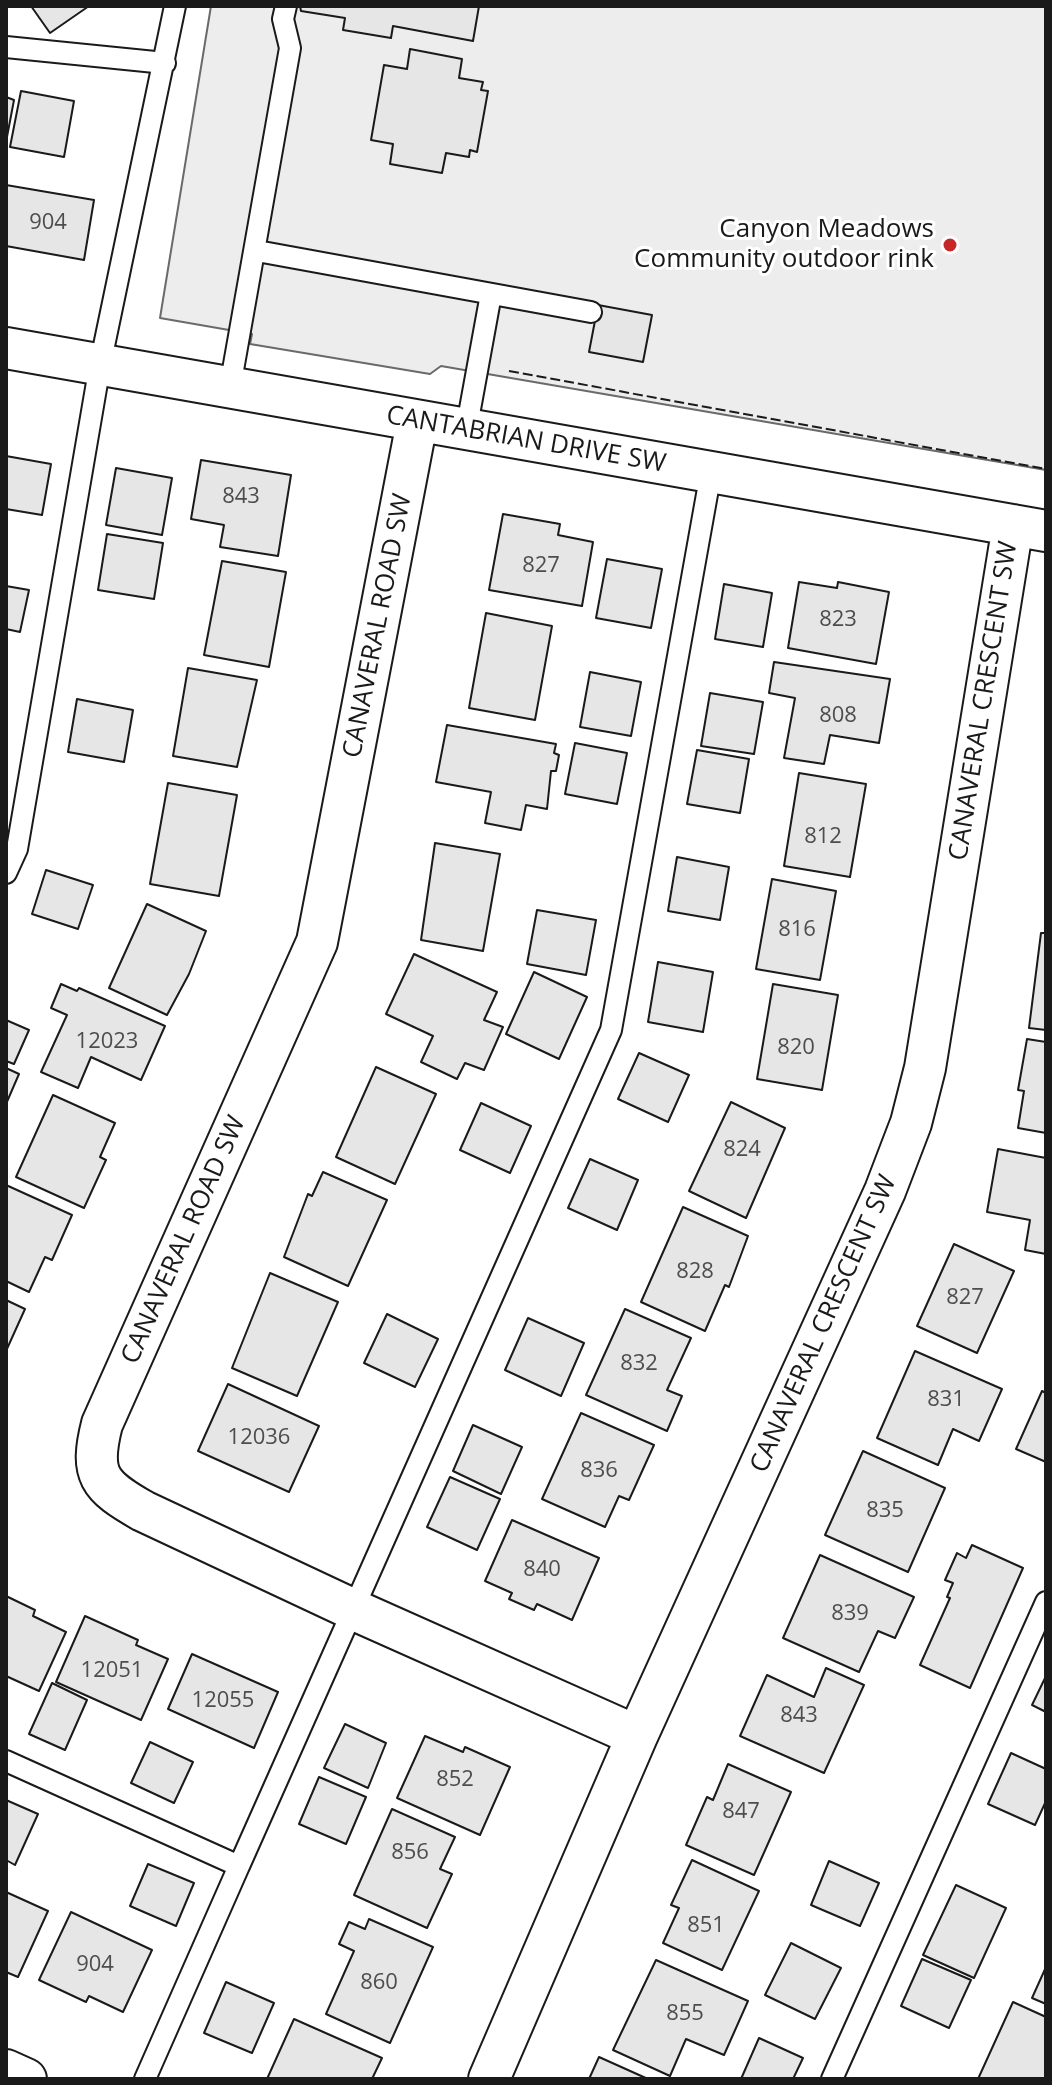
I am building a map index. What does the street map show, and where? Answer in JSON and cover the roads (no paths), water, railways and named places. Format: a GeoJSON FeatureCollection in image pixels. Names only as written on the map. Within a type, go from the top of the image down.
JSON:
{"type":"FeatureCollection","features":[{"type":"Feature","properties":{"kind":"street","name":"CANTABRIAN DRIVE SW"},"geometry":{"type":"LineString","coordinates":[[6,348],[1030,528]]}},
{"type":"Feature","properties":{"kind":"street","name":"CANAVERAL ROAD SW"},"geometry":{"type":"LineString","coordinates":[[417,422],[317,942],[102,1424],[94,1455],[97,1475],[119,1498],[352,1609],[637,1736]]}},
{"type":"Feature","properties":{"kind":"street","name":"CANAVERAL CRESCENT SW"},"geometry":{"type":"LineString","coordinates":[[489,2079],[637,1736],[885,1191],[911,1123],[925,1068],[1030,528]]}},
{"type":"Feature","properties":{"kind":"street"},"geometry":{"type":"LineString","coordinates":[[6,2070],[26,2079]]}},
{"type":"Feature","properties":{"kind":"lane"},"geometry":{"type":"LineString","coordinates":[[6,873],[17,849],[100,365],[175,6]]}},
{"type":"Feature","properties":{"kind":"lane"},"geometry":{"type":"LineString","coordinates":[[230,387],[257,251],[290,48],[283,19],[286,6]]}},
{"type":"Feature","properties":{"kind":"lane"},"geometry":{"type":"LineString","coordinates":[[6,47],[165,63]]}},
{"type":"Feature","properties":{"kind":"lane"},"geometry":{"type":"LineString","coordinates":[[257,251],[591,312]]}},
{"type":"Feature","properties":{"kind":"lane"},"geometry":{"type":"LineString","coordinates":[[466,431],[491,294]]}},
{"type":"Feature","properties":{"kind":"lane"},"geometry":{"type":"LineString","coordinates":[[145,2079],[611,1030],[711,472]]}},
{"type":"Feature","properties":{"kind":"lane"},"geometry":{"type":"LineString","coordinates":[[832,2079],[1046,1602]]}},
{"type":"Feature","properties":{"kind":"lane"},"geometry":{"type":"LineString","coordinates":[[6,1761],[239,1866]]}},
{"type":"Feature","properties":{"kind":"place","name":"Canyon Meadows Community outdoor rink"},"geometry":{"type":"Point","coordinates":[950,245]}}]}
